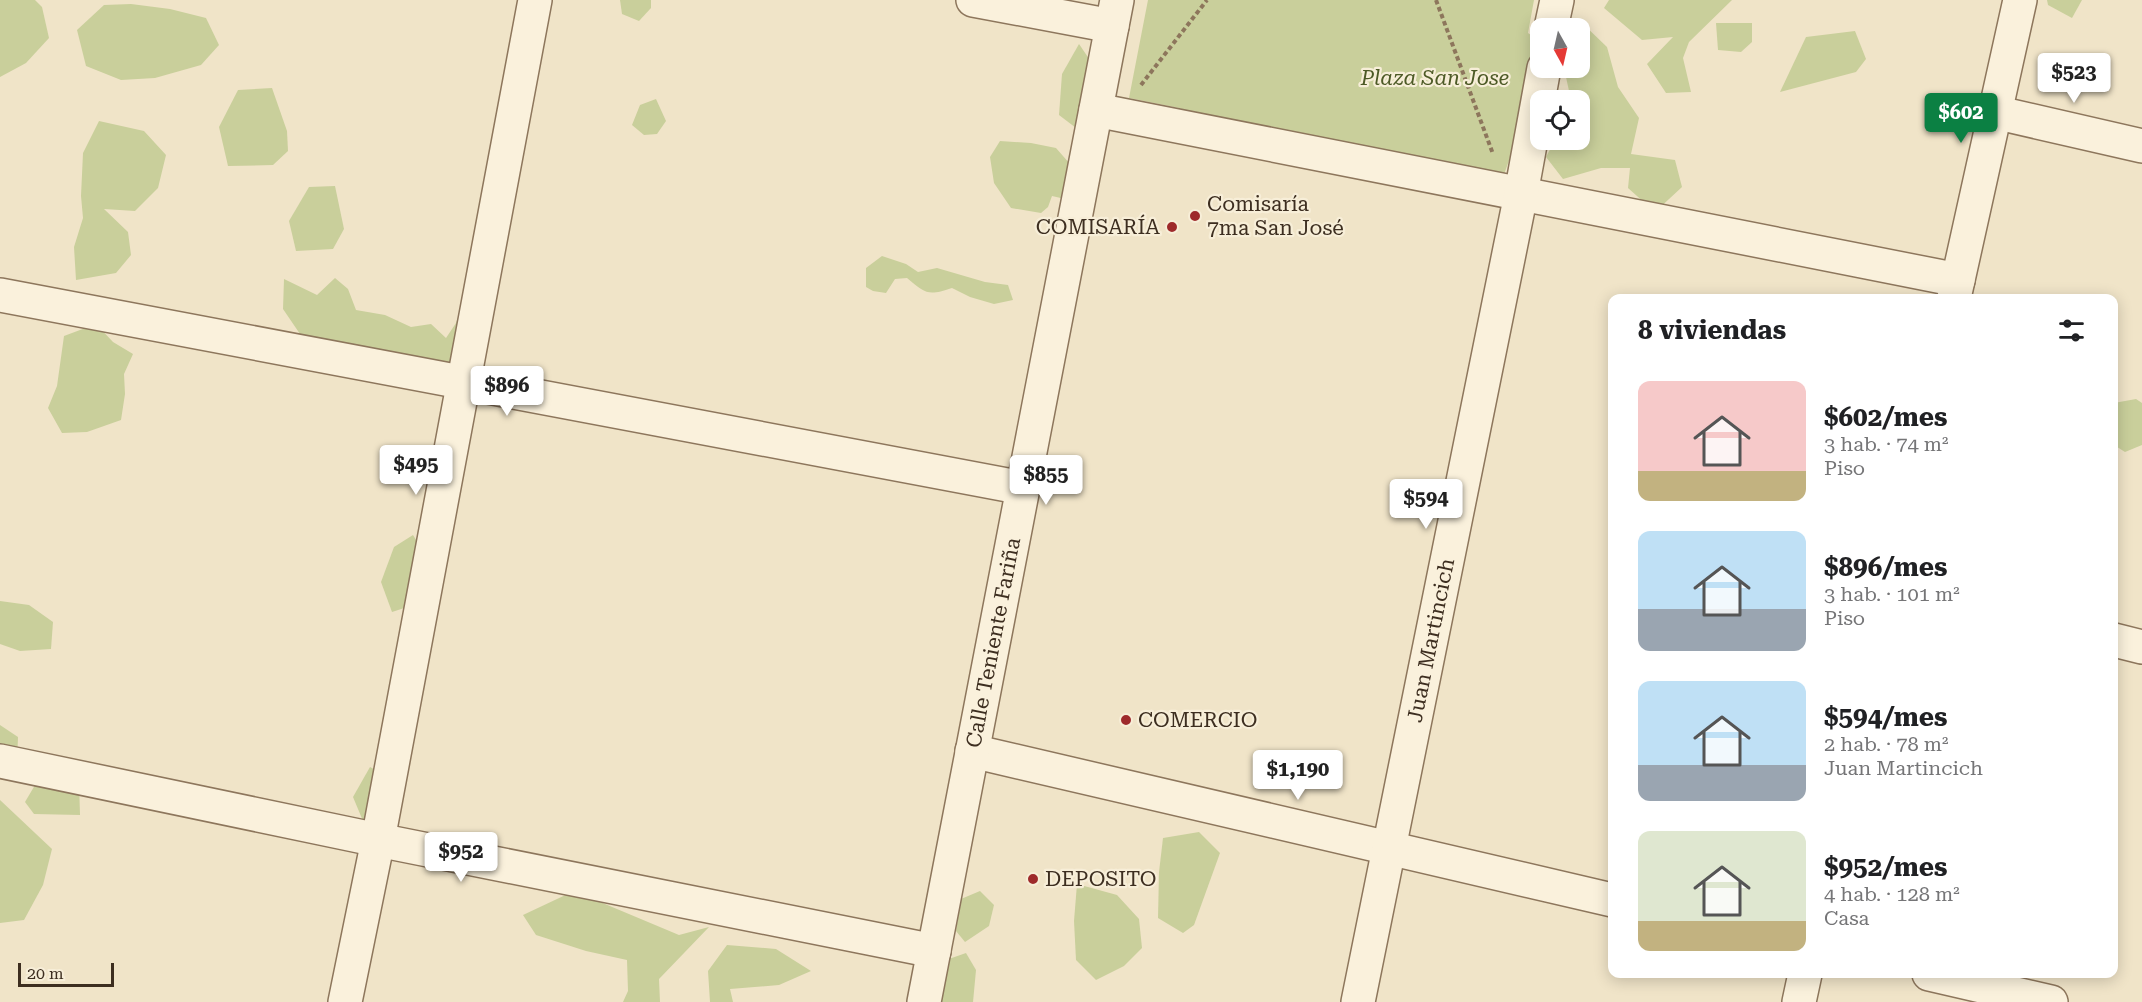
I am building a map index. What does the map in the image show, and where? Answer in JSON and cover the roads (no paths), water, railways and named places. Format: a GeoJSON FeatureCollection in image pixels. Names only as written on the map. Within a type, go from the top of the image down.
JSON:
{"type":"FeatureCollection","features":[{"type":"Feature","properties":{"kind":"street"},"geometry":{"type":"LineString","coordinates":[[345,1002],[378,840],[535,0]]}},
{"type":"Feature","properties":{"kind":"street"},"geometry":{"type":"LineString","coordinates":[[973,0],[1115,13]]}},
{"type":"Feature","properties":{"kind":"street"},"geometry":{"type":"LineString","coordinates":[[1553,18],[1557,0]]}},
{"type":"Feature","properties":{"kind":"street"},"geometry":{"type":"LineString","coordinates":[[1108,112],[1521,194],[1956,289],[2020,0]]}},
{"type":"Feature","properties":{"kind":"street","name":"Calle Teniente Fariña"},"geometry":{"type":"LineString","coordinates":[[924,1002],[1023,488],[1108,112],[1115,13]]}},
{"type":"Feature","properties":{"kind":"street","name":"Juan Martincich"},"geometry":{"type":"LineString","coordinates":[[1358,1002],[1521,194],[1542,78]]}},
{"type":"Feature","properties":{"kind":"street"},"geometry":{"type":"LineString","coordinates":[[1994,112],[2142,146]]}},
{"type":"Feature","properties":{"kind":"street"},"geometry":{"type":"LineString","coordinates":[[0,295],[1023,488]]}},
{"type":"Feature","properties":{"kind":"street"},"geometry":{"type":"LineString","coordinates":[[2118,641],[2142,647]]}},
{"type":"Feature","properties":{"kind":"street"},"geometry":{"type":"LineString","coordinates":[[972,751],[1608,899]]}},
{"type":"Feature","properties":{"kind":"street"},"geometry":{"type":"LineString","coordinates":[[0,762],[934,951]]}},
{"type":"Feature","properties":{"kind":"street"},"geometry":{"type":"LineString","coordinates":[[1799,1002],[1805,978]]}},
{"type":"Feature","properties":{"kind":"street"},"geometry":{"type":"LineString","coordinates":[[1946,978],[2051,1002]]}},
{"type":"Feature","properties":{"kind":"place","name":"Comisaría 7ma San José"},"geometry":{"type":"Point","coordinates":[1195,216]}},
{"type":"Feature","properties":{"kind":"place","name":"COMISARÍA"},"geometry":{"type":"Point","coordinates":[1172,227]}},
{"type":"Feature","properties":{"kind":"place","name":"COMERCIO"},"geometry":{"type":"Point","coordinates":[1126,720]}},
{"type":"Feature","properties":{"kind":"place","name":"DEPOSITO"},"geometry":{"type":"Point","coordinates":[1033,879]}},
{"type":"Feature","properties":{"kind":"park label","name":"Plaza San Jose"},"geometry":{"type":"Point","coordinates":[1435,78]}}]}
